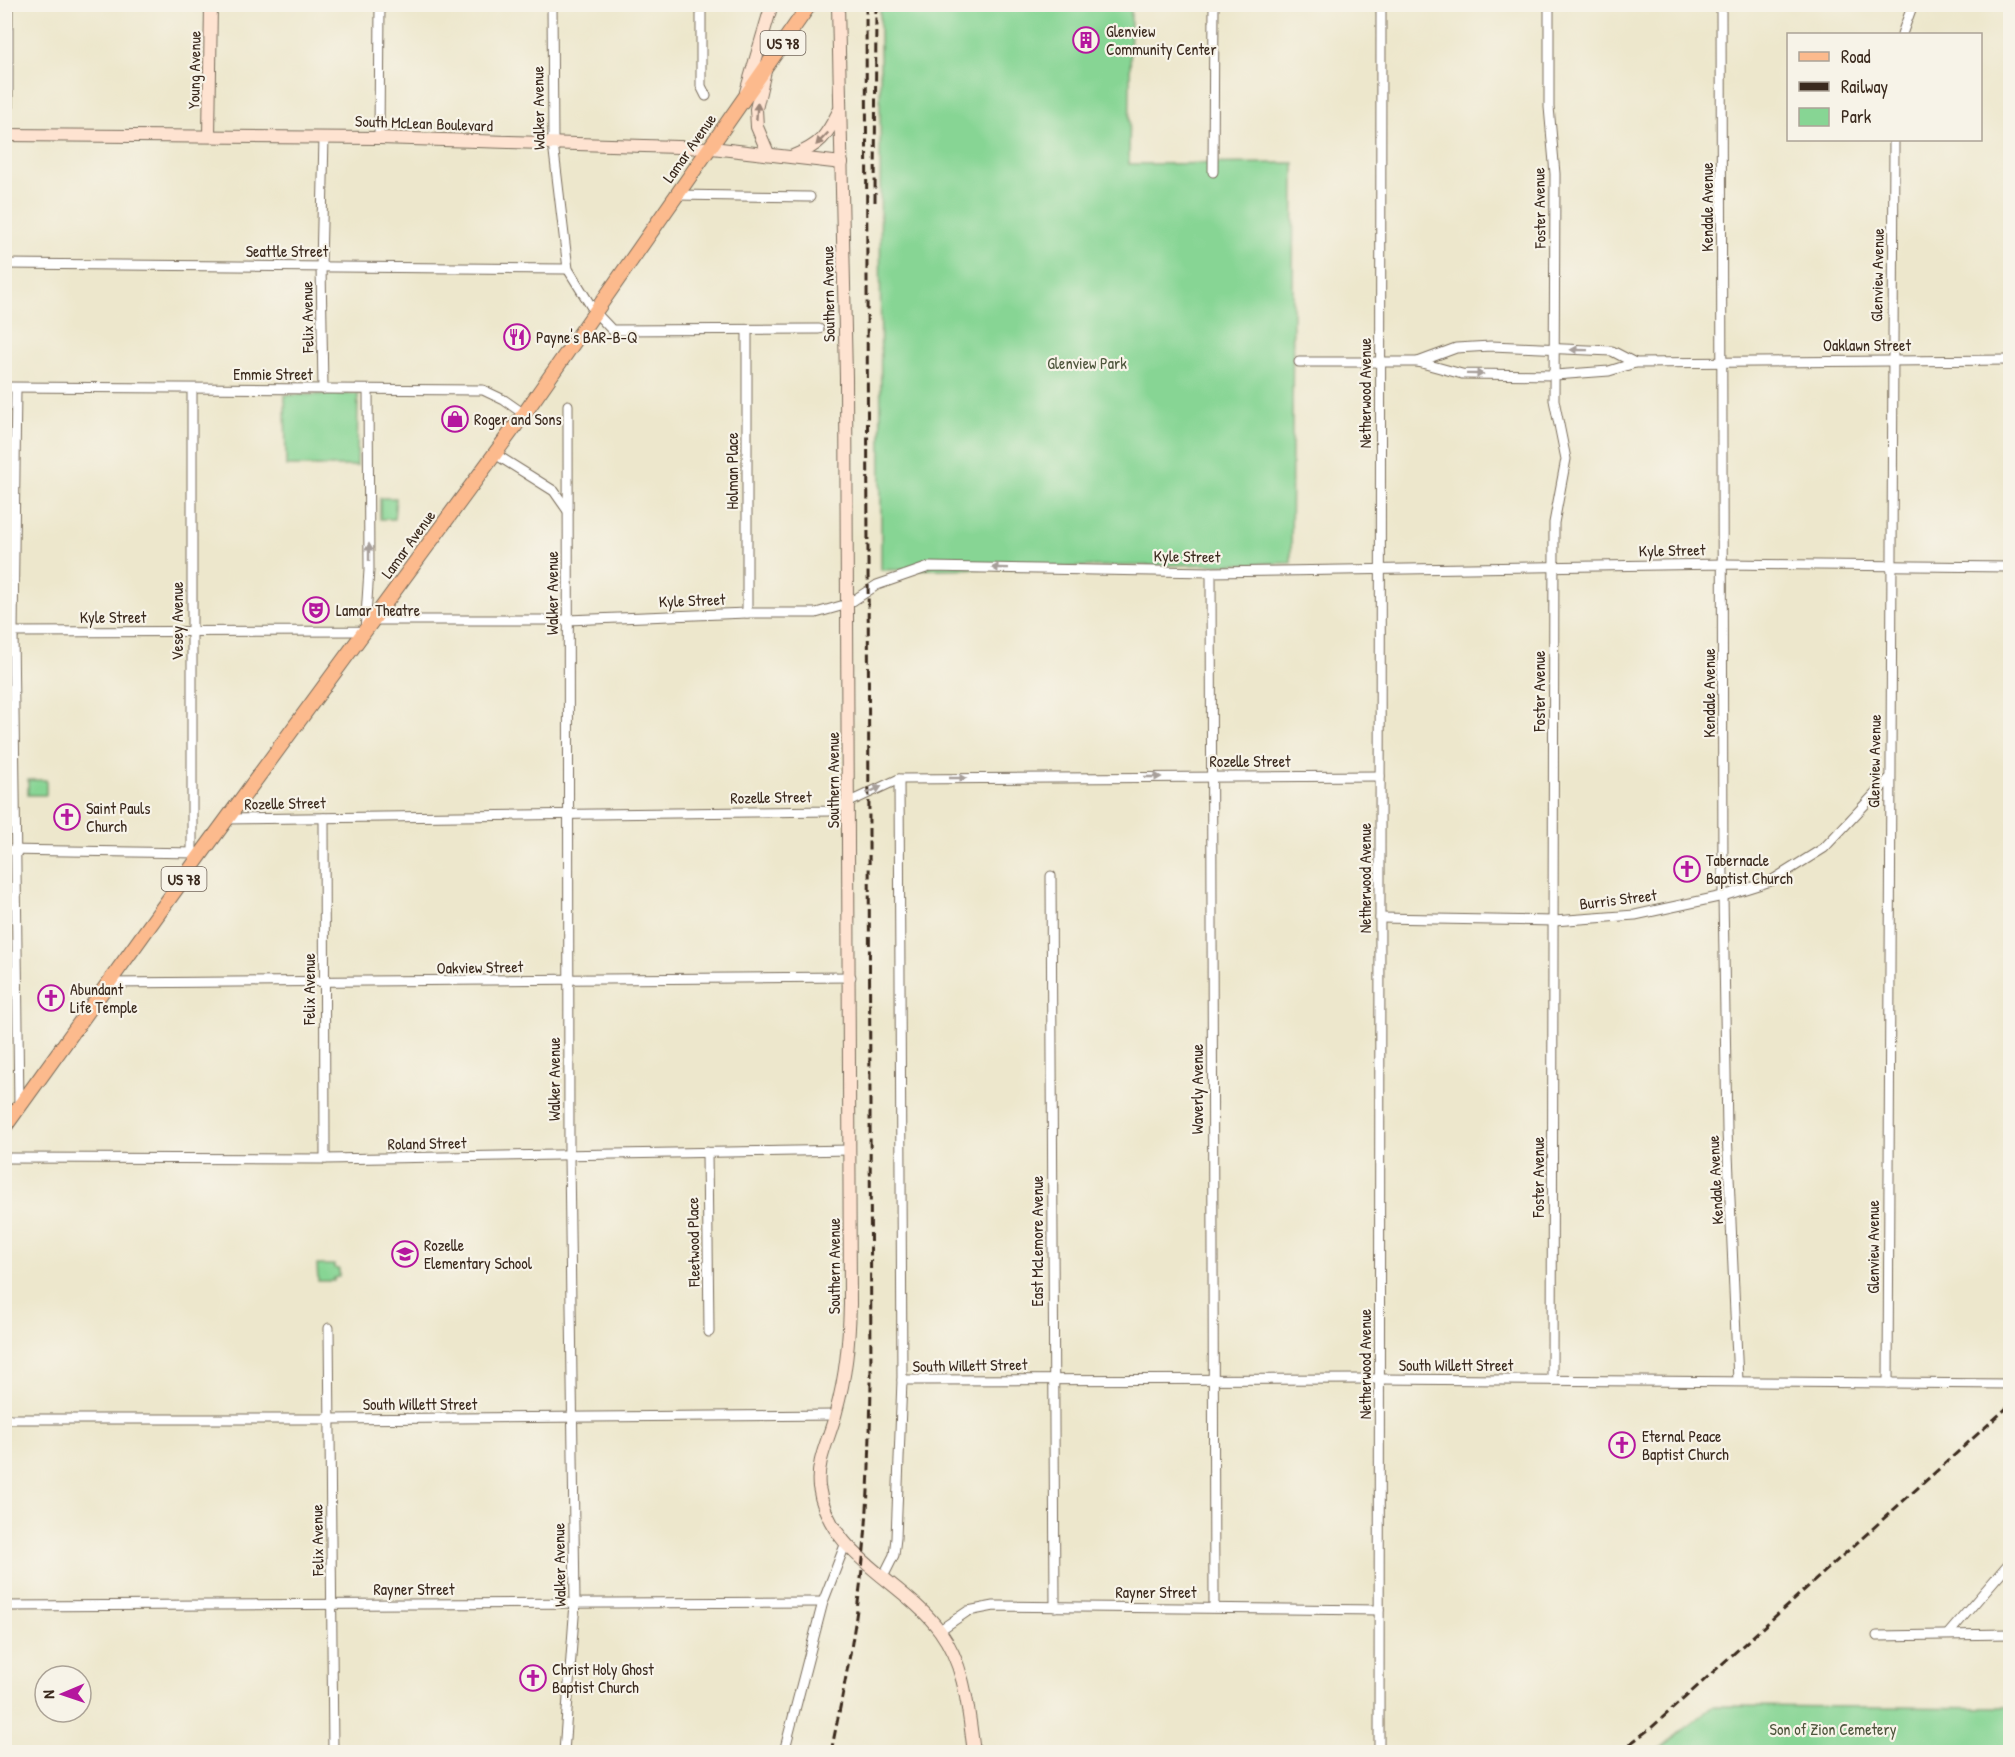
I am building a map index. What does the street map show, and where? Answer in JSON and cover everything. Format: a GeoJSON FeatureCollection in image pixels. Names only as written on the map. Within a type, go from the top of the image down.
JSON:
{"type":"FeatureCollection","features":[{"type":"Feature","properties":{"kind":"main road","name":"Young Avenue"},"geometry":{"type":"LineString","coordinates":[[209,136],[211,4]]}},
{"type":"Feature","properties":{"kind":"main road"},"geometry":{"type":"LineString","coordinates":[[745,96],[772,4]]}},
{"type":"Feature","properties":{"kind":"main road","name":"Lamar Avenue"},"geometry":{"type":"LineString","coordinates":[[4,1128],[109,983],[197,853],[226,819],[524,414],[594,311],[712,148],[745,96],[810,4]]}},
{"type":"Feature","properties":{"kind":"main road","name":"Southern Avenue"},"geometry":{"type":"LineString","coordinates":[[838,8],[846,306],[851,977],[849,1358],[835,1415],[820,1460],[819,1487],[828,1517],[845,1545],[883,1577]]}},
{"type":"Feature","properties":{"kind":"main road"},"geometry":{"type":"LineString","coordinates":[[766,66],[756,109],[757,127],[768,153]]}},
{"type":"Feature","properties":{"kind":"main road"},"geometry":{"type":"LineString","coordinates":[[791,157],[812,149],[827,135],[840,108]]}},
{"type":"Feature","properties":{"kind":"main road","name":"South McLean Boulevard"},"geometry":{"type":"LineString","coordinates":[[6,135],[379,138],[712,148],[842,163]]}},
{"type":"Feature","properties":{"kind":"main road"},"geometry":{"type":"LineString","coordinates":[[883,1577],[940,1630],[955,1656],[965,1686],[974,1752]]}},
{"type":"Feature","properties":{"kind":"street"},"geometry":{"type":"LineString","coordinates":[[6,135],[8,4]]}},
{"type":"Feature","properties":{"kind":"street"},"geometry":{"type":"LineString","coordinates":[[379,138],[380,4]]}},
{"type":"Feature","properties":{"kind":"street","name":"Walker Avenue"},"geometry":{"type":"LineString","coordinates":[[552,4],[553,143],[568,269],[594,311]]}},
{"type":"Feature","properties":{"kind":"street"},"geometry":{"type":"LineString","coordinates":[[701,4],[701,86],[706,96]]}},
{"type":"Feature","properties":{"kind":"street"},"geometry":{"type":"LineString","coordinates":[[1213,172],[1214,4]]}},
{"type":"Feature","properties":{"kind":"street","name":"Netherwood Avenue"},"geometry":{"type":"LineString","coordinates":[[1379,1752],[1381,4]]}},
{"type":"Feature","properties":{"kind":"street","name":"Foster Avenue"},"geometry":{"type":"LineString","coordinates":[[1549,4],[1549,106],[1555,174],[1554,400],[1566,459],[1554,523],[1552,1380]]}},
{"type":"Feature","properties":{"kind":"street","name":"Kendale Avenue"},"geometry":{"type":"LineString","coordinates":[[1721,4],[1723,896],[1727,1131],[1738,1381]]}},
{"type":"Feature","properties":{"kind":"street"},"geometry":{"type":"LineString","coordinates":[[1902,33],[1913,4]]}},
{"type":"Feature","properties":{"kind":"street","name":"Felix Avenue"},"geometry":{"type":"LineString","coordinates":[[323,389],[321,266],[324,137]]}},
{"type":"Feature","properties":{"kind":"street","name":"Glenview Avenue"},"geometry":{"type":"LineString","coordinates":[[1888,1383],[1889,779],[1894,141]]}},
{"type":"Feature","properties":{"kind":"street"},"geometry":{"type":"LineString","coordinates":[[677,195],[810,197]]}},
{"type":"Feature","properties":{"kind":"street","name":"Seattle Street"},"geometry":{"type":"LineString","coordinates":[[4,264],[568,269]]}},
{"type":"Feature","properties":{"kind":"street"},"geometry":{"type":"LineString","coordinates":[[594,311],[612,330],[819,329]]}},
{"type":"Feature","properties":{"kind":"street","name":"Holman Place"},"geometry":{"type":"LineString","coordinates":[[747,330],[747,613]]}},
{"type":"Feature","properties":{"kind":"street"},"geometry":{"type":"LineString","coordinates":[[1418,362],[1456,348],[1491,346],[1612,351],[1635,363]]}},
{"type":"Feature","properties":{"kind":"street","name":"Oaklawn Street"},"geometry":{"type":"LineString","coordinates":[[1635,363],[1723,360],[2010,360]]}},
{"type":"Feature","properties":{"kind":"street"},"geometry":{"type":"LineString","coordinates":[[1299,362],[1418,362],[1462,374],[1555,375],[1609,371],[1635,363]]}},
{"type":"Feature","properties":{"kind":"street","name":"Emmie Street"},"geometry":{"type":"LineString","coordinates":[[4,387],[192,390],[483,390],[504,400],[524,414]]}},
{"type":"Feature","properties":{"kind":"street"},"geometry":{"type":"LineString","coordinates":[[16,388],[9,632],[19,1109]]}},
{"type":"Feature","properties":{"kind":"street","name":"Vesey Avenue"},"geometry":{"type":"LineString","coordinates":[[192,390],[192,632],[197,853]]}},
{"type":"Feature","properties":{"kind":"street"},"geometry":{"type":"LineString","coordinates":[[368,390],[369,626]]}},
{"type":"Feature","properties":{"kind":"street","name":"Walker Avenue"},"geometry":{"type":"LineString","coordinates":[[564,1752],[575,1603],[568,1157],[568,405]]}},
{"type":"Feature","properties":{"kind":"street"},"geometry":{"type":"LineString","coordinates":[[495,454],[554,491],[568,512]]}},
{"type":"Feature","properties":{"kind":"street","name":"Kyle Street"},"geometry":{"type":"LineString","coordinates":[[9,632],[192,632],[747,613],[816,613],[848,604],[877,585],[929,567],[1210,572],[1724,564],[2010,567]]}},
{"type":"Feature","properties":{"kind":"street","name":"Waverly Avenue"},"geometry":{"type":"LineString","coordinates":[[1210,572],[1214,1606]]}},
{"type":"Feature","properties":{"kind":"street","name":"Rozelle Street"},"geometry":{"type":"LineString","coordinates":[[226,819],[830,811],[899,779],[1380,776]]}},
{"type":"Feature","properties":{"kind":"street"},"geometry":{"type":"LineString","coordinates":[[883,1577],[894,1555],[896,1538],[902,1380],[899,779]]}},
{"type":"Feature","properties":{"kind":"street","name":"Burris Street"},"geometry":{"type":"LineString","coordinates":[[1380,918],[1554,921],[1635,915],[1723,896],[1771,881],[1824,848],[1889,779]]}},
{"type":"Feature","properties":{"kind":"street","name":"Felix Avenue"},"geometry":{"type":"LineString","coordinates":[[324,818],[325,1159]]}},
{"type":"Feature","properties":{"kind":"street"},"geometry":{"type":"LineString","coordinates":[[4,850],[197,853]]}},
{"type":"Feature","properties":{"kind":"street","name":"East McLemore Avenue"},"geometry":{"type":"LineString","coordinates":[[1052,876],[1055,1607]]}},
{"type":"Feature","properties":{"kind":"street","name":"Oakview Street"},"geometry":{"type":"LineString","coordinates":[[109,983],[851,977]]}},
{"type":"Feature","properties":{"kind":"street","name":"Roland Street"},"geometry":{"type":"LineString","coordinates":[[4,1158],[568,1157],[850,1149]]}},
{"type":"Feature","properties":{"kind":"street","name":"Fleetwood Place"},"geometry":{"type":"LineString","coordinates":[[707,1152],[709,1332]]}},
{"type":"Feature","properties":{"kind":"street","name":"Felix Avenue"},"geometry":{"type":"LineString","coordinates":[[329,1328],[333,1752]]}},
{"type":"Feature","properties":{"kind":"street","name":"South Willett Street"},"geometry":{"type":"LineString","coordinates":[[902,1380],[1380,1379],[2010,1384]]}},
{"type":"Feature","properties":{"kind":"street","name":"South Willett Street"},"geometry":{"type":"LineString","coordinates":[[4,1419],[835,1415]]}},
{"type":"Feature","properties":{"kind":"street"},"geometry":{"type":"LineString","coordinates":[[784,1752],[823,1602],[845,1545]]}},
{"type":"Feature","properties":{"kind":"street"},"geometry":{"type":"LineString","coordinates":[[1949,1633],[2010,1562]]}},
{"type":"Feature","properties":{"kind":"street","name":"Rayner Street"},"geometry":{"type":"LineString","coordinates":[[4,1606],[823,1602]]}},
{"type":"Feature","properties":{"kind":"street","name":"Rayner Street"},"geometry":{"type":"LineString","coordinates":[[940,1630],[968,1611],[994,1606],[1214,1606],[1379,1610]]}},
{"type":"Feature","properties":{"kind":"street"},"geometry":{"type":"LineString","coordinates":[[1877,1636],[1949,1633],[2010,1634]]}},
{"type":"Feature","properties":{"kind":"green space","name":"Glenview Park"},"geometry":{"type":"Polygon","coordinates":[[[880,5],[1131,5],[1129,164],[1294,163],[1291,563],[881,570],[880,5]]]}},
{"type":"Feature","properties":{"kind":"green space"},"geometry":{"type":"Polygon","coordinates":[[[358,394],[357,466],[286,466],[285,395],[358,394]]]}},
{"type":"Feature","properties":{"kind":"green space"},"geometry":{"type":"Polygon","coordinates":[[[380,498],[396,498],[394,519],[380,519],[380,498]]]}},
{"type":"Feature","properties":{"kind":"green space"},"geometry":{"type":"Polygon","coordinates":[[[28,780],[46,780],[46,795],[28,795],[28,780]]]}},
{"type":"Feature","properties":{"kind":"green space"},"geometry":{"type":"Polygon","coordinates":[[[317,1265],[334,1265],[334,1268],[339,1269],[339,1277],[334,1278],[334,1281],[318,1281],[317,1265]]]}},
{"type":"Feature","properties":{"kind":"green space","name":"Son of Zion Cemetery"},"geometry":{"type":"Polygon","coordinates":[[[1713,1706],[2010,1708],[2010,1752],[1656,1752],[1713,1706]]]}},
{"type":"Feature","properties":{"kind":"railway"},"geometry":{"type":"LineString","coordinates":[[831,1752],[850,1656],[860,1583],[868,1493],[871,1404],[866,4]]}},
{"type":"Feature","properties":{"kind":"railway"},"geometry":{"type":"LineString","coordinates":[[875,202],[876,4]]}},
{"type":"Feature","properties":{"kind":"railway"},"geometry":{"type":"LineString","coordinates":[[1619,1752],[1651,1728],[2010,1405]]}},
{"type":"Feature","properties":{"kind":"place","name":"Glenview Community Center"},"geometry":{"type":"Point","coordinates":[1086,40]}},
{"type":"Feature","properties":{"kind":"place","name":"Payne's BAR-B-Q"},"geometry":{"type":"Point","coordinates":[517,337]}},
{"type":"Feature","properties":{"kind":"place","name":"Roger and Sons"},"geometry":{"type":"Point","coordinates":[455,419]}},
{"type":"Feature","properties":{"kind":"place","name":"Lamar Theatre"},"geometry":{"type":"Point","coordinates":[316,610]}},
{"type":"Feature","properties":{"kind":"place","name":"Saint Pauls Church"},"geometry":{"type":"Point","coordinates":[67,817]}},
{"type":"Feature","properties":{"kind":"place","name":"Tabernacle Baptist Church"},"geometry":{"type":"Point","coordinates":[1687,869]}},
{"type":"Feature","properties":{"kind":"place","name":"Abundant Life Temple"},"geometry":{"type":"Point","coordinates":[51,998]}},
{"type":"Feature","properties":{"kind":"place","name":"Rozelle Elementary School"},"geometry":{"type":"Point","coordinates":[405,1254]}},
{"type":"Feature","properties":{"kind":"place","name":"Eternal Peace Baptist Church"},"geometry":{"type":"Point","coordinates":[1622,1445]}},
{"type":"Feature","properties":{"kind":"place","name":"Christ Holy Ghost Baptist Church"},"geometry":{"type":"Point","coordinates":[533,1678]}}]}
